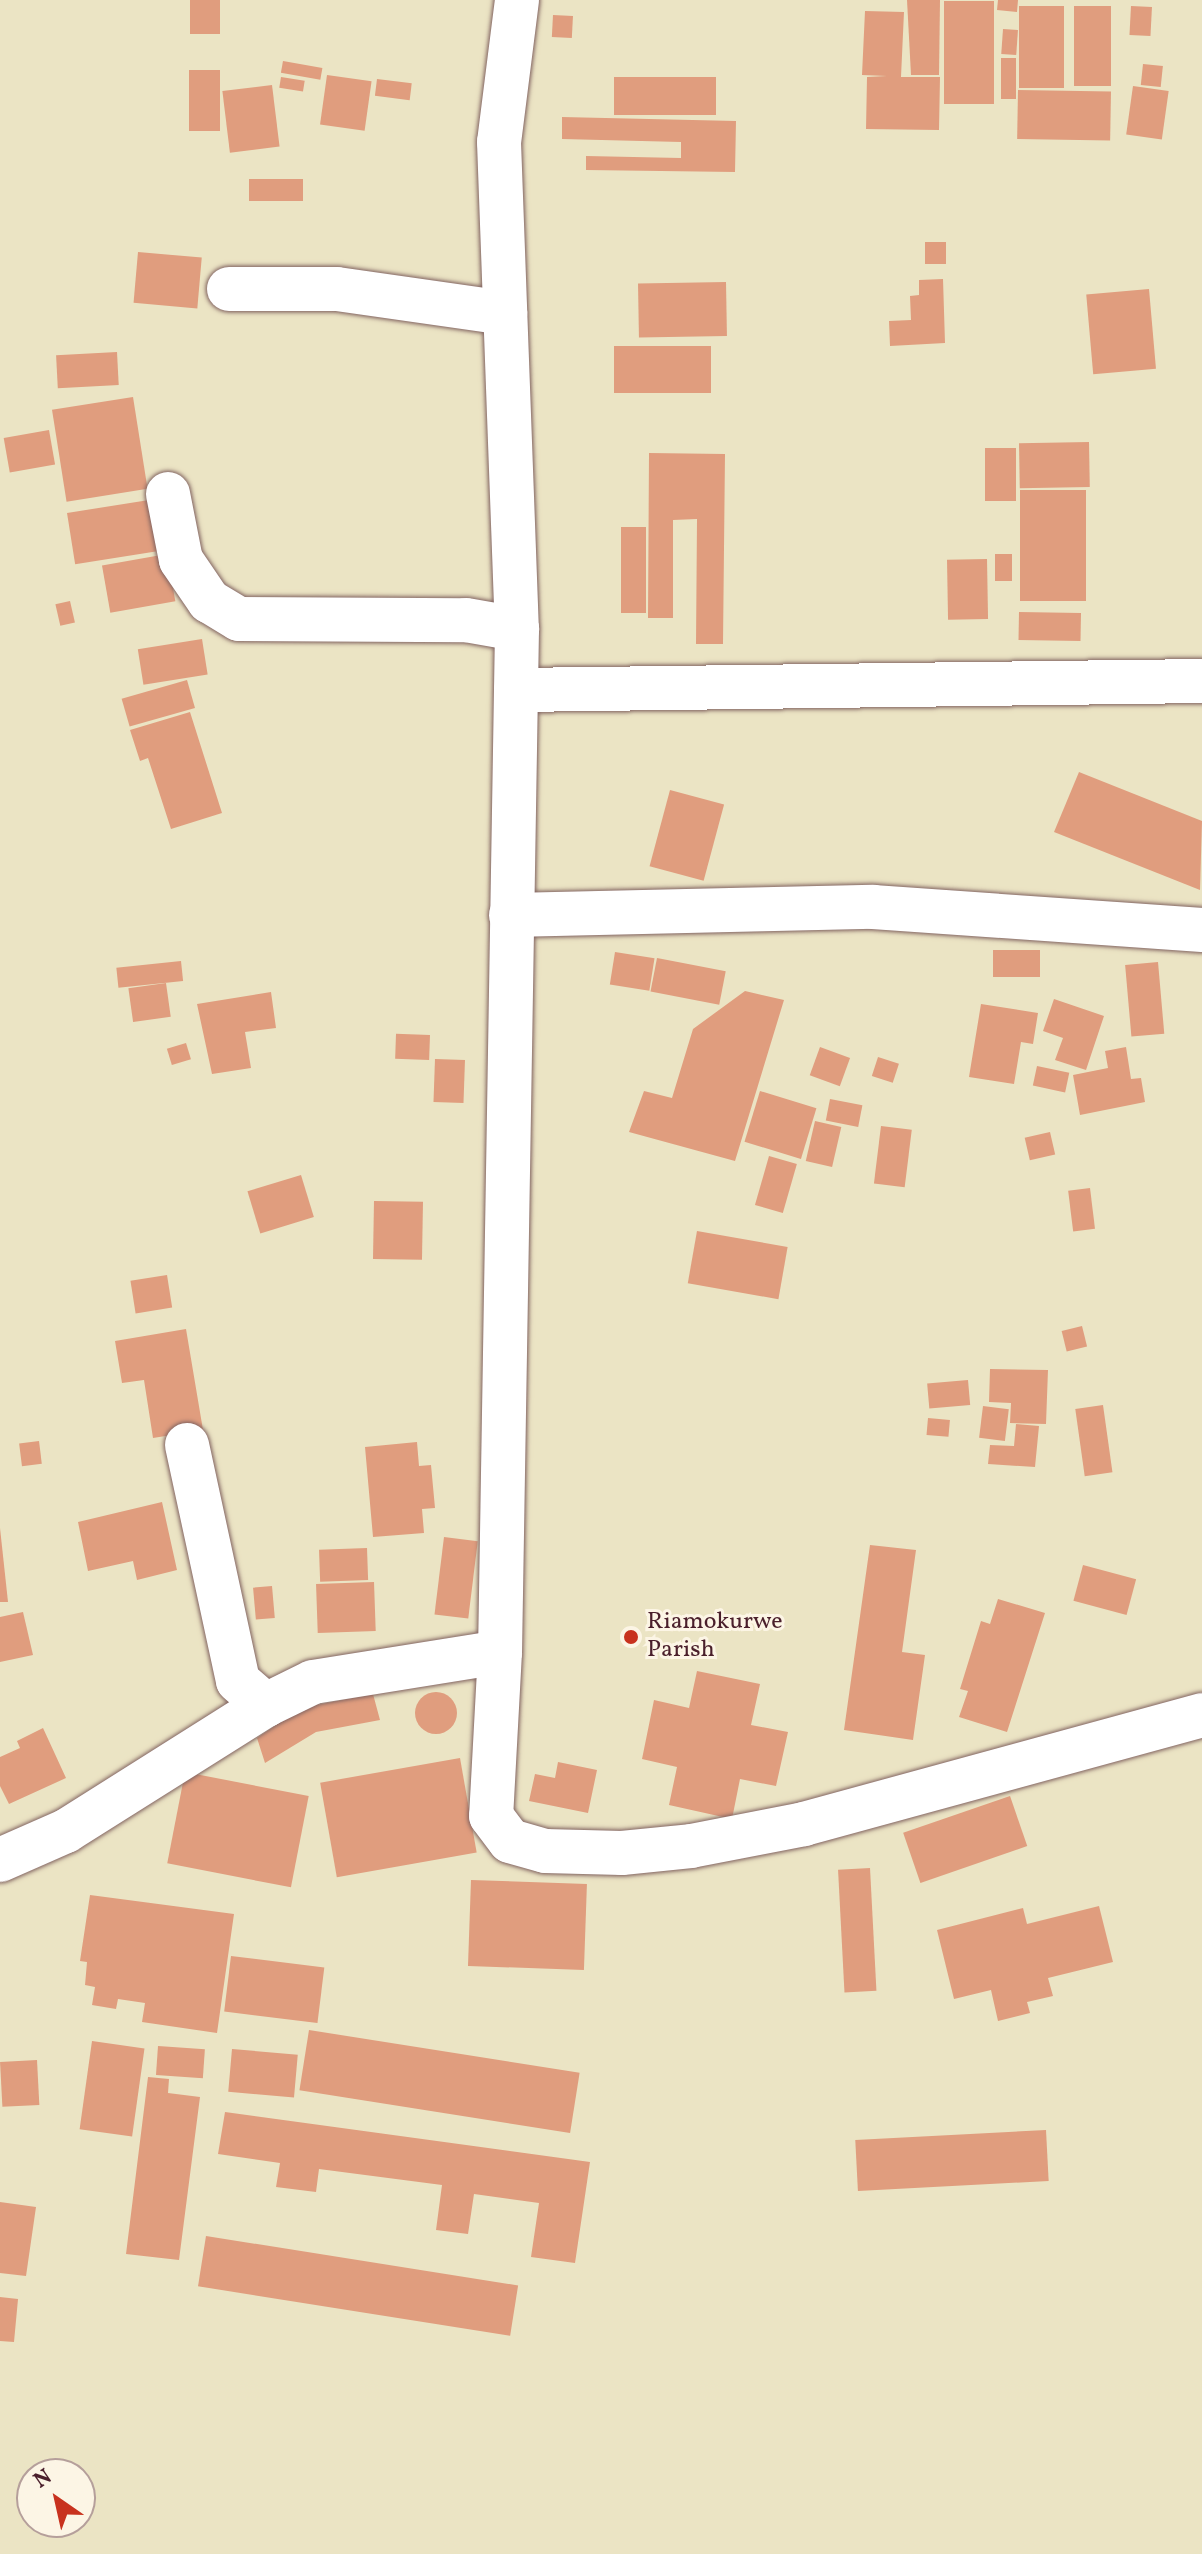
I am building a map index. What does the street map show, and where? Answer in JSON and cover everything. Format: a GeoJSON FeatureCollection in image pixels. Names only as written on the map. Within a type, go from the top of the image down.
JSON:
{"type":"FeatureCollection","features":[{"type":"Feature","properties":{"kind":"street"},"geometry":{"type":"LineString","coordinates":[[517,0],[499,142],[517,629],[500,1652],[491,1816],[510,1841],[545,1851],[622,1853],[691,1846],[804,1824],[1202,1715]]}},
{"type":"Feature","properties":{"kind":"street"},"geometry":{"type":"LineString","coordinates":[[229,289],[337,289],[505,313]]}},
{"type":"Feature","properties":{"kind":"street"},"geometry":{"type":"LineString","coordinates":[[168,494],[181,560],[209,601],[239,619],[466,620],[517,629]]}},
{"type":"Feature","properties":{"kind":"street"},"geometry":{"type":"LineString","coordinates":[[516,690],[1202,681]]}},
{"type":"Feature","properties":{"kind":"street"},"geometry":{"type":"LineString","coordinates":[[511,915],[873,907],[1202,930]]}},
{"type":"Feature","properties":{"kind":"street"},"geometry":{"type":"LineString","coordinates":[[187,1445],[238,1681],[266,1705]]}},
{"type":"Feature","properties":{"kind":"street"},"geometry":{"type":"LineString","coordinates":[[0,1860],[66,1831],[266,1705],[313,1682],[500,1652]]}},
{"type":"Feature","properties":{"kind":"building"},"geometry":{"type":"Polygon","coordinates":[[[190,0],[220,0],[220,34],[190,34],[190,0]]]}},
{"type":"Feature","properties":{"kind":"building"},"geometry":{"type":"Polygon","coordinates":[[[907,0],[940,0],[939,75],[911,75],[907,0]]]}},
{"type":"Feature","properties":{"kind":"building"},"geometry":{"type":"Polygon","coordinates":[[[998,0],[1018,0],[1017,12],[997,10],[998,0]]]}},
{"type":"Feature","properties":{"kind":"building"},"geometry":{"type":"Polygon","coordinates":[[[944,1],[994,1],[994,104],[944,104],[944,1]]]}},
{"type":"Feature","properties":{"kind":"building"},"geometry":{"type":"Polygon","coordinates":[[[1019,6],[1064,6],[1064,88],[1019,88],[1019,6]]]}},
{"type":"Feature","properties":{"kind":"building"},"geometry":{"type":"Polygon","coordinates":[[[1074,6],[1111,6],[1111,86],[1074,86],[1074,6]]]}},
{"type":"Feature","properties":{"kind":"building"},"geometry":{"type":"Polygon","coordinates":[[[1131,6],[1152,7],[1150,36],[1129,35],[1131,6]]]}},
{"type":"Feature","properties":{"kind":"building"},"geometry":{"type":"Polygon","coordinates":[[[865,11],[904,12],[901,77],[940,77],[939,130],[866,129],[867,77],[887,76],[862,75],[865,11]]]}},
{"type":"Feature","properties":{"kind":"building"},"geometry":{"type":"Polygon","coordinates":[[[553,15],[573,16],[572,38],[552,37],[553,15]]]}},
{"type":"Feature","properties":{"kind":"building"},"geometry":{"type":"Polygon","coordinates":[[[1003,29],[1018,30],[1016,55],[1001,54],[1003,29]]]}},
{"type":"Feature","properties":{"kind":"building"},"geometry":{"type":"Polygon","coordinates":[[[1001,58],[1016,58],[1016,99],[1001,99],[1001,58]]]}},
{"type":"Feature","properties":{"kind":"building"},"geometry":{"type":"Polygon","coordinates":[[[283,61],[322,68],[320,80],[281,73],[283,61]]]}},
{"type":"Feature","properties":{"kind":"building"},"geometry":{"type":"Polygon","coordinates":[[[1143,64],[1163,66],[1161,87],[1141,85],[1143,64]]]}},
{"type":"Feature","properties":{"kind":"building"},"geometry":{"type":"Polygon","coordinates":[[[189,70],[220,70],[220,131],[189,131],[189,70]]]}},
{"type":"Feature","properties":{"kind":"building"},"geometry":{"type":"Polygon","coordinates":[[[327,75],[372,81],[365,131],[320,125],[327,75]]]}},
{"type":"Feature","properties":{"kind":"building"},"geometry":{"type":"Polygon","coordinates":[[[281,77],[305,81],[303,92],[279,88],[281,77]]]}},
{"type":"Feature","properties":{"kind":"building"},"geometry":{"type":"Polygon","coordinates":[[[614,77],[716,77],[716,115],[614,115],[614,77]]]}},
{"type":"Feature","properties":{"kind":"building"},"geometry":{"type":"Polygon","coordinates":[[[377,79],[412,83],[410,100],[375,96],[377,79]]]}},
{"type":"Feature","properties":{"kind":"building"},"geometry":{"type":"Polygon","coordinates":[[[272,85],[280,147],[230,153],[222,91],[272,85]]]}},
{"type":"Feature","properties":{"kind":"building"},"geometry":{"type":"Polygon","coordinates":[[[1133,86],[1169,91],[1162,140],[1126,135],[1133,86]]]}},
{"type":"Feature","properties":{"kind":"building"},"geometry":{"type":"Polygon","coordinates":[[[1018,90],[1111,92],[1110,141],[1017,139],[1018,90]]]}},
{"type":"Feature","properties":{"kind":"building"},"geometry":{"type":"Polygon","coordinates":[[[562,117],[736,121],[735,172],[586,170],[586,156],[681,158],[681,142],[562,139],[562,117]]]}},
{"type":"Feature","properties":{"kind":"building"},"geometry":{"type":"Polygon","coordinates":[[[249,179],[303,179],[303,201],[249,201],[249,179]]]}},
{"type":"Feature","properties":{"kind":"building"},"geometry":{"type":"Polygon","coordinates":[[[925,242],[946,242],[946,264],[925,264],[925,242]]]}},
{"type":"Feature","properties":{"kind":"building"},"geometry":{"type":"Polygon","coordinates":[[[138,252],[202,258],[197,308],[134,303],[138,252]]]}},
{"type":"Feature","properties":{"kind":"building"},"geometry":{"type":"Polygon","coordinates":[[[943,279],[945,343],[890,346],[889,321],[911,320],[910,296],[919,295],[919,280],[943,279]]]}},
{"type":"Feature","properties":{"kind":"building"},"geometry":{"type":"Polygon","coordinates":[[[726,282],[727,336],[639,338],[638,284],[726,282]]]}},
{"type":"Feature","properties":{"kind":"building"},"geometry":{"type":"Polygon","coordinates":[[[1149,289],[1156,369],[1093,374],[1086,294],[1149,289]]]}},
{"type":"Feature","properties":{"kind":"building"},"geometry":{"type":"Polygon","coordinates":[[[614,346],[711,346],[711,393],[614,393],[614,346]]]}},
{"type":"Feature","properties":{"kind":"building"},"geometry":{"type":"Polygon","coordinates":[[[117,352],[119,385],[58,388],[56,355],[117,352]]]}},
{"type":"Feature","properties":{"kind":"building"},"geometry":{"type":"Polygon","coordinates":[[[133,397],[148,489],[67,502],[52,410],[133,397]]]}},
{"type":"Feature","properties":{"kind":"building"},"geometry":{"type":"Polygon","coordinates":[[[49,430],[55,464],[10,472],[4,438],[49,430]]]}},
{"type":"Feature","properties":{"kind":"building"},"geometry":{"type":"Polygon","coordinates":[[[1089,442],[1090,487],[1020,488],[1019,443],[1089,442]]]}},
{"type":"Feature","properties":{"kind":"building"},"geometry":{"type":"Polygon","coordinates":[[[985,448],[1016,448],[1016,501],[985,501],[985,448]]]}},
{"type":"Feature","properties":{"kind":"building"},"geometry":{"type":"Polygon","coordinates":[[[649,453],[725,454],[723,644],[696,644],[697,519],[673,520],[673,618],[648,618],[649,453]]]}},
{"type":"Feature","properties":{"kind":"building"},"geometry":{"type":"Polygon","coordinates":[[[1020,490],[1086,490],[1086,601],[1020,601],[1020,490]]]}},
{"type":"Feature","properties":{"kind":"building"},"geometry":{"type":"Polygon","coordinates":[[[149,500],[157,551],[75,564],[67,513],[149,500]]]}},
{"type":"Feature","properties":{"kind":"building"},"geometry":{"type":"Polygon","coordinates":[[[621,527],[646,527],[646,613],[621,613],[621,527]]]}},
{"type":"Feature","properties":{"kind":"building"},"geometry":{"type":"Polygon","coordinates":[[[167,554],[175,601],[110,613],[102,565],[167,554]]]}},
{"type":"Feature","properties":{"kind":"building"},"geometry":{"type":"Polygon","coordinates":[[[995,554],[1012,554],[1012,581],[995,581],[995,554]]]}},
{"type":"Feature","properties":{"kind":"building"},"geometry":{"type":"Polygon","coordinates":[[[987,559],[988,619],[948,620],[947,560],[987,559]]]}},
{"type":"Feature","properties":{"kind":"building"},"geometry":{"type":"Polygon","coordinates":[[[70,601],[75,622],[60,626],[55,604],[70,601]]]}},
{"type":"Feature","properties":{"kind":"building"},"geometry":{"type":"Polygon","coordinates":[[[1019,612],[1081,613],[1081,641],[1019,640],[1019,612]]]}},
{"type":"Feature","properties":{"kind":"building"},"geometry":{"type":"Polygon","coordinates":[[[202,639],[208,675],[143,685],[138,649],[202,639]]]}},
{"type":"Feature","properties":{"kind":"building"},"geometry":{"type":"Polygon","coordinates":[[[187,680],[195,708],[130,727],[122,699],[187,680]]]}},
{"type":"Feature","properties":{"kind":"building"},"geometry":{"type":"Polygon","coordinates":[[[190,712],[222,813],[171,829],[148,758],[140,761],[130,730],[190,712]]]}},
{"type":"Feature","properties":{"kind":"building"},"geometry":{"type":"Polygon","coordinates":[[[1079,772],[1202,821],[1200,890],[1054,832],[1079,772]]]}},
{"type":"Feature","properties":{"kind":"building"},"geometry":{"type":"Polygon","coordinates":[[[670,790],[724,804],[704,881],[650,866],[670,790]]]}},
{"type":"Feature","properties":{"kind":"building"},"geometry":{"type":"Polygon","coordinates":[[[993,950],[1040,950],[1040,977],[993,977],[993,950]]]}},
{"type":"Feature","properties":{"kind":"building"},"geometry":{"type":"Polygon","coordinates":[[[615,952],[655,958],[649,991],[610,985],[615,952]]]}},
{"type":"Feature","properties":{"kind":"building"},"geometry":{"type":"Polygon","coordinates":[[[657,958],[726,971],[719,1005],[651,991],[657,958]]]}},
{"type":"Feature","properties":{"kind":"building"},"geometry":{"type":"Polygon","coordinates":[[[181,961],[183,981],[118,988],[116,968],[181,961]]]}},
{"type":"Feature","properties":{"kind":"building"},"geometry":{"type":"Polygon","coordinates":[[[1158,962],[1164,1034],[1131,1037],[1125,965],[1158,962]]]}},
{"type":"Feature","properties":{"kind":"building"},"geometry":{"type":"Polygon","coordinates":[[[166,983],[171,1017],[133,1022],[128,988],[166,983]]]}},
{"type":"Feature","properties":{"kind":"building"},"geometry":{"type":"Polygon","coordinates":[[[745,991],[784,1000],[735,1161],[629,1132],[644,1091],[672,1098],[693,1029],[745,991]]]}},
{"type":"Feature","properties":{"kind":"building"},"geometry":{"type":"Polygon","coordinates":[[[271,992],[276,1028],[245,1032],[251,1068],[212,1074],[197,1004],[271,992]]]}},
{"type":"Feature","properties":{"kind":"building"},"geometry":{"type":"Polygon","coordinates":[[[1054,999],[1104,1016],[1086,1070],[1055,1060],[1063,1038],[1043,1031],[1054,999]]]}},
{"type":"Feature","properties":{"kind":"building"},"geometry":{"type":"Polygon","coordinates":[[[981,1004],[1038,1013],[1033,1044],[1021,1042],[1014,1084],[969,1077],[981,1004]]]}},
{"type":"Feature","properties":{"kind":"building"},"geometry":{"type":"Polygon","coordinates":[[[396,1034],[430,1035],[429,1060],[395,1059],[396,1034]]]}},
{"type":"Feature","properties":{"kind":"building"},"geometry":{"type":"Polygon","coordinates":[[[186,1043],[191,1059],[172,1065],[167,1049],[186,1043]]]}},
{"type":"Feature","properties":{"kind":"building"},"geometry":{"type":"Polygon","coordinates":[[[820,1047],[850,1058],[840,1086],[810,1075],[820,1047]]]}},
{"type":"Feature","properties":{"kind":"building"},"geometry":{"type":"Polygon","coordinates":[[[1126,1047],[1131,1079],[1141,1078],[1145,1102],[1080,1115],[1073,1075],[1108,1068],[1105,1051],[1126,1047]]]}},
{"type":"Feature","properties":{"kind":"building"},"geometry":{"type":"Polygon","coordinates":[[[878,1057],[899,1064],[893,1083],[872,1076],[878,1057]]]}},
{"type":"Feature","properties":{"kind":"building"},"geometry":{"type":"Polygon","coordinates":[[[435,1059],[465,1060],[463,1103],[433,1102],[435,1059]]]}},
{"type":"Feature","properties":{"kind":"building"},"geometry":{"type":"Polygon","coordinates":[[[1037,1066],[1069,1073],[1065,1092],[1033,1086],[1037,1066]]]}},
{"type":"Feature","properties":{"kind":"building"},"geometry":{"type":"Polygon","coordinates":[[[760,1091],[816,1108],[801,1159],[745,1142],[760,1091]]]}},
{"type":"Feature","properties":{"kind":"building"},"geometry":{"type":"Polygon","coordinates":[[[830,1099],[862,1105],[858,1127],[826,1121],[830,1099]]]}},
{"type":"Feature","properties":{"kind":"building"},"geometry":{"type":"Polygon","coordinates":[[[815,1121],[841,1127],[832,1167],[806,1161],[815,1121]]]}},
{"type":"Feature","properties":{"kind":"building"},"geometry":{"type":"Polygon","coordinates":[[[881,1126],[912,1130],[905,1187],[874,1184],[881,1126]]]}},
{"type":"Feature","properties":{"kind":"building"},"geometry":{"type":"Polygon","coordinates":[[[1050,1132],[1055,1154],[1030,1160],[1025,1138],[1050,1132]]]}},
{"type":"Feature","properties":{"kind":"building"},"geometry":{"type":"Polygon","coordinates":[[[769,1156],[797,1164],[783,1213],[755,1205],[769,1156]]]}},
{"type":"Feature","properties":{"kind":"building"},"geometry":{"type":"Polygon","coordinates":[[[301,1175],[314,1217],[260,1233],[247,1191],[301,1175]]]}},
{"type":"Feature","properties":{"kind":"building"},"geometry":{"type":"Polygon","coordinates":[[[1090,1188],[1095,1229],[1073,1231],[1068,1191],[1090,1188]]]}},
{"type":"Feature","properties":{"kind":"building"},"geometry":{"type":"Polygon","coordinates":[[[374,1201],[423,1202],[422,1260],[373,1259],[374,1201]]]}},
{"type":"Feature","properties":{"kind":"building"},"geometry":{"type":"Polygon","coordinates":[[[697,1231],[788,1247],[778,1299],[688,1283],[697,1231]]]}},
{"type":"Feature","properties":{"kind":"building"},"geometry":{"type":"Polygon","coordinates":[[[167,1275],[172,1308],[136,1313],[130,1281],[167,1275]]]}},
{"type":"Feature","properties":{"kind":"building"},"geometry":{"type":"Polygon","coordinates":[[[1082,1326],[1087,1346],[1067,1351],[1062,1331],[1082,1326]]]}},
{"type":"Feature","properties":{"kind":"building"},"geometry":{"type":"Polygon","coordinates":[[[186,1329],[203,1430],[153,1438],[144,1380],[122,1383],[115,1341],[186,1329]]]}},
{"type":"Feature","properties":{"kind":"building"},"geometry":{"type":"Polygon","coordinates":[[[990,1369],[1048,1370],[1046,1424],[1010,1423],[1011,1403],[989,1402],[990,1369]]]}},
{"type":"Feature","properties":{"kind":"building"},"geometry":{"type":"Polygon","coordinates":[[[968,1380],[970,1405],[929,1408],[927,1384],[968,1380]]]}},
{"type":"Feature","properties":{"kind":"building"},"geometry":{"type":"Polygon","coordinates":[[[1103,1405],[1112,1472],[1085,1476],[1075,1409],[1103,1405]]]}},
{"type":"Feature","properties":{"kind":"building"},"geometry":{"type":"Polygon","coordinates":[[[983,1406],[1009,1409],[1005,1441],[979,1438],[983,1406]]]}},
{"type":"Feature","properties":{"kind":"building"},"geometry":{"type":"Polygon","coordinates":[[[928,1418],[950,1420],[948,1437],[927,1435],[928,1418]]]}},
{"type":"Feature","properties":{"kind":"building"},"geometry":{"type":"Polygon","coordinates":[[[1016,1424],[1039,1426],[1035,1467],[988,1464],[990,1445],[1014,1446],[1016,1424]]]}},
{"type":"Feature","properties":{"kind":"building"},"geometry":{"type":"Polygon","coordinates":[[[39,1441],[42,1464],[22,1466],[19,1443],[39,1441]]]}},
{"type":"Feature","properties":{"kind":"building"},"geometry":{"type":"Polygon","coordinates":[[[417,1442],[419,1466],[431,1465],[435,1508],[422,1509],[424,1533],[373,1537],[365,1447],[417,1442]]]}},
{"type":"Feature","properties":{"kind":"building"},"geometry":{"type":"Polygon","coordinates":[[[162,1502],[177,1570],[137,1580],[133,1561],[88,1571],[78,1522],[162,1502]]]}},
{"type":"Feature","properties":{"kind":"building"},"geometry":{"type":"Polygon","coordinates":[[[0,1528],[8,1602],[0,1602],[0,1528]]]}},
{"type":"Feature","properties":{"kind":"building"},"geometry":{"type":"Polygon","coordinates":[[[444,1537],[478,1541],[468,1619],[434,1614],[444,1537]]]}},
{"type":"Feature","properties":{"kind":"building"},"geometry":{"type":"Polygon","coordinates":[[[870,1545],[916,1550],[902,1652],[925,1655],[913,1740],[844,1730],[870,1545]]]}},
{"type":"Feature","properties":{"kind":"building"},"geometry":{"type":"Polygon","coordinates":[[[367,1548],[368,1580],[320,1582],[319,1550],[367,1548]]]}},
{"type":"Feature","properties":{"kind":"building"},"geometry":{"type":"Polygon","coordinates":[[[1083,1565],[1136,1579],[1127,1615],[1073,1601],[1083,1565]]]}},
{"type":"Feature","properties":{"kind":"building"},"geometry":{"type":"Polygon","coordinates":[[[374,1582],[376,1631],[318,1633],[316,1584],[374,1582]]]}},
{"type":"Feature","properties":{"kind":"building"},"geometry":{"type":"Polygon","coordinates":[[[272,1586],[275,1618],[256,1620],[253,1588],[272,1586]]]}},
{"type":"Feature","properties":{"kind":"building"},"geometry":{"type":"Polygon","coordinates":[[[998,1599],[1045,1613],[1007,1732],[959,1717],[968,1691],[960,1689],[981,1621],[990,1624],[998,1599]]]}},
{"type":"Feature","properties":{"kind":"building"},"geometry":{"type":"Polygon","coordinates":[[[23,1612],[33,1655],[0,1662],[0,1617],[23,1612]]]}},
{"type":"Feature","properties":{"kind":"building"},"geometry":{"type":"Polygon","coordinates":[[[697,1671],[760,1684],[751,1725],[788,1732],[776,1786],[740,1779],[732,1819],[669,1805],[677,1767],[642,1759],[654,1700],[689,1708],[697,1671]]]}},
{"type":"Feature","properties":{"kind":"building"},"geometry":{"type":"Polygon","coordinates":[[[436,1692],[451,1698],[457,1713],[451,1728],[436,1734],[421,1728],[415,1713],[421,1698],[436,1692]]]}},
{"type":"Feature","properties":{"kind":"building"},"geometry":{"type":"Polygon","coordinates":[[[373,1694],[380,1720],[316,1732],[265,1763],[257,1738],[301,1708],[373,1694]]]}},
{"type":"Feature","properties":{"kind":"building"},"geometry":{"type":"Polygon","coordinates":[[[43,1728],[66,1778],[9,1804],[0,1786],[0,1757],[20,1748],[17,1741],[43,1728]]]}},
{"type":"Feature","properties":{"kind":"building"},"geometry":{"type":"Polygon","coordinates":[[[460,1758],[477,1853],[337,1877],[320,1783],[460,1758]]]}},
{"type":"Feature","properties":{"kind":"building"},"geometry":{"type":"Polygon","coordinates":[[[558,1762],[597,1770],[588,1813],[529,1801],[535,1774],[555,1778],[558,1762]]]}},
{"type":"Feature","properties":{"kind":"building"},"geometry":{"type":"Polygon","coordinates":[[[185,1772],[309,1796],[291,1887],[167,1863],[185,1772]]]}},
{"type":"Feature","properties":{"kind":"building"},"geometry":{"type":"Polygon","coordinates":[[[1010,1796],[1027,1846],[920,1883],[903,1833],[1010,1796]]]}},
{"type":"Feature","properties":{"kind":"building"},"geometry":{"type":"Polygon","coordinates":[[[870,1868],[876,1991],[844,1993],[838,1870],[870,1868]]]}},
{"type":"Feature","properties":{"kind":"building"},"geometry":{"type":"Polygon","coordinates":[[[471,1880],[587,1884],[584,1970],[468,1966],[471,1880]]]}},
{"type":"Feature","properties":{"kind":"building"},"geometry":{"type":"Polygon","coordinates":[[[90,1895],[234,1914],[217,2033],[142,2022],[145,2003],[118,1999],[116,2009],[92,2005],[95,1987],[85,1985],[87,1962],[80,1961],[90,1895]]]}},
{"type":"Feature","properties":{"kind":"building"},"geometry":{"type":"Polygon","coordinates":[[[1099,1906],[1113,1962],[1048,1978],[1053,1996],[1027,2002],[1030,2013],[998,2021],[991,1990],[954,1999],[937,1930],[1023,1908],[1027,1924],[1099,1906]]]}},
{"type":"Feature","properties":{"kind":"building"},"geometry":{"type":"Polygon","coordinates":[[[231,1956],[324,1967],[317,2023],[224,2012],[231,1956]]]}},
{"type":"Feature","properties":{"kind":"building"},"geometry":{"type":"Polygon","coordinates":[[[309,2030],[580,2073],[570,2133],[299,2090],[309,2030]]]}},
{"type":"Feature","properties":{"kind":"building"},"geometry":{"type":"Polygon","coordinates":[[[92,2041],[144,2048],[132,2137],[80,2129],[92,2041]]]}},
{"type":"Feature","properties":{"kind":"building"},"geometry":{"type":"Polygon","coordinates":[[[158,2046],[205,2049],[203,2078],[156,2075],[158,2046]]]}},
{"type":"Feature","properties":{"kind":"building"},"geometry":{"type":"Polygon","coordinates":[[[232,2049],[298,2055],[294,2098],[228,2092],[232,2049]]]}},
{"type":"Feature","properties":{"kind":"building"},"geometry":{"type":"Polygon","coordinates":[[[37,2060],[39,2105],[2,2107],[0,2062],[37,2060]]]}},
{"type":"Feature","properties":{"kind":"building"},"geometry":{"type":"Polygon","coordinates":[[[148,2077],[169,2079],[168,2093],[200,2097],[179,2260],[126,2254],[148,2077]]]}},
{"type":"Feature","properties":{"kind":"building"},"geometry":{"type":"Polygon","coordinates":[[[225,2112],[590,2162],[575,2263],[531,2257],[539,2203],[474,2194],[468,2234],[436,2230],[442,2185],[319,2169],[316,2192],[276,2187],[280,2163],[218,2154],[225,2112]]]}},
{"type":"Feature","properties":{"kind":"building"},"geometry":{"type":"Polygon","coordinates":[[[1046,2130],[1049,2181],[858,2191],[855,2140],[1046,2130]]]}},
{"type":"Feature","properties":{"kind":"building"},"geometry":{"type":"Polygon","coordinates":[[[0,2202],[36,2207],[26,2276],[0,2273],[0,2202]]]}},
{"type":"Feature","properties":{"kind":"building"},"geometry":{"type":"Polygon","coordinates":[[[206,2236],[518,2285],[510,2336],[198,2286],[206,2236]]]}},
{"type":"Feature","properties":{"kind":"building"},"geometry":{"type":"Polygon","coordinates":[[[0,2297],[18,2299],[14,2342],[0,2341],[0,2297]]]}},
{"type":"Feature","properties":{"kind":"place","name":"Riamokurwe Parish"},"geometry":{"type":"Point","coordinates":[631,1637]}}]}
